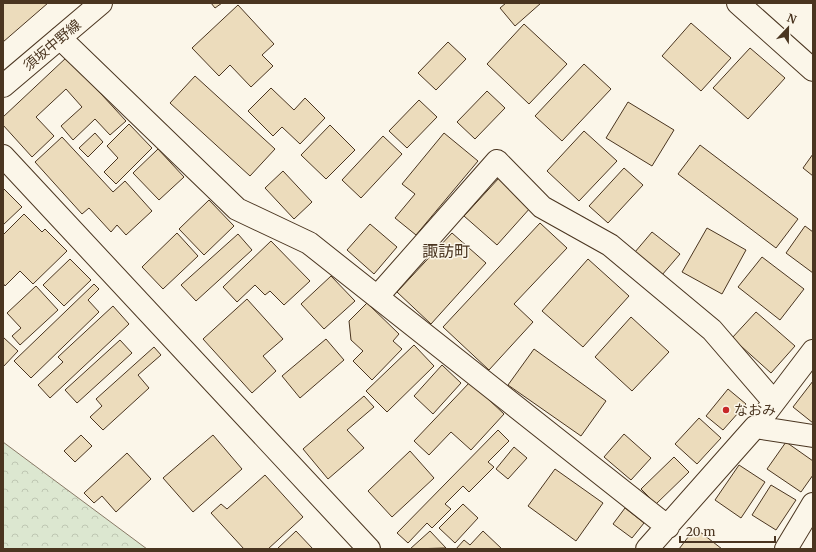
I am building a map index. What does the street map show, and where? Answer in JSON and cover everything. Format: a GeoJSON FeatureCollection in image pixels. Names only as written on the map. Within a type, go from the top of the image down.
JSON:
{"type":"FeatureCollection","features":[{"type":"Feature","properties":{"kind":"street","name":"須坂中野線"},"geometry":{"type":"LineString","coordinates":[[3,86],[101,3]]}},
{"type":"Feature","properties":{"kind":"street"},"geometry":{"type":"LineString","coordinates":[[738,3],[813,70]]}},
{"type":"Feature","properties":{"kind":"street"},"geometry":{"type":"LineString","coordinates":[[60,38],[237,209],[309,243],[668,527]]}},
{"type":"Feature","properties":{"kind":"street"},"geometry":{"type":"LineString","coordinates":[[4,160],[369,549]]}},
{"type":"Feature","properties":{"kind":"street"},"geometry":{"type":"LineString","coordinates":[[378,297],[497,161],[542,207],[610,245],[712,330],[774,402]]}},
{"type":"Feature","properties":{"kind":"street"},"geometry":{"type":"LineString","coordinates":[[647,549],[755,427],[813,351]]}},
{"type":"Feature","properties":{"kind":"street"},"geometry":{"type":"LineString","coordinates":[[755,427],[813,436]]}},
{"type":"Feature","properties":{"kind":"street"},"geometry":{"type":"LineString","coordinates":[[786,549],[813,504]]}},
{"type":"Feature","properties":{"kind":"green space"},"geometry":{"type":"Polygon","coordinates":[[[3,442],[147,549],[3,549],[3,442]]]}},
{"type":"Feature","properties":{"kind":"building"},"geometry":{"type":"Polygon","coordinates":[[[3,3],[48,3],[3,42],[3,3]]]}},
{"type":"Feature","properties":{"kind":"building"},"geometry":{"type":"Polygon","coordinates":[[[211,3],[222,3],[215,8],[211,3]]]}},
{"type":"Feature","properties":{"kind":"building"},"geometry":{"type":"Polygon","coordinates":[[[506,3],[541,3],[515,26],[500,8],[506,3]]]}},
{"type":"Feature","properties":{"kind":"building"},"geometry":{"type":"Polygon","coordinates":[[[238,5],[274,44],[262,55],[273,66],[251,87],[230,65],[219,76],[192,48],[238,5]]]}},
{"type":"Feature","properties":{"kind":"building"},"geometry":{"type":"Polygon","coordinates":[[[691,23],[731,58],[701,91],[662,56],[691,23]]]}},
{"type":"Feature","properties":{"kind":"building"},"geometry":{"type":"Polygon","coordinates":[[[524,24],[567,64],[529,104],[487,64],[524,24]]]}},
{"type":"Feature","properties":{"kind":"building"},"geometry":{"type":"Polygon","coordinates":[[[448,42],[466,59],[436,90],[418,73],[448,42]]]}},
{"type":"Feature","properties":{"kind":"building"},"geometry":{"type":"Polygon","coordinates":[[[750,48],[785,78],[748,119],[713,88],[750,48]]]}},
{"type":"Feature","properties":{"kind":"building"},"geometry":{"type":"Polygon","coordinates":[[[67,57],[126,121],[110,135],[95,119],[73,140],[61,126],[82,107],[66,89],[36,117],[54,136],[32,157],[3,125],[3,117],[67,57]]]}},
{"type":"Feature","properties":{"kind":"building"},"geometry":{"type":"Polygon","coordinates":[[[584,64],[611,89],[562,141],[535,116],[584,64]]]}},
{"type":"Feature","properties":{"kind":"building"},"geometry":{"type":"Polygon","coordinates":[[[195,76],[275,149],[250,176],[170,103],[195,76]]]}},
{"type":"Feature","properties":{"kind":"building"},"geometry":{"type":"Polygon","coordinates":[[[271,88],[294,110],[305,98],[325,118],[300,144],[282,127],[273,136],[248,111],[271,88]]]}},
{"type":"Feature","properties":{"kind":"building"},"geometry":{"type":"Polygon","coordinates":[[[487,91],[505,108],[475,139],[457,122],[487,91]]]}},
{"type":"Feature","properties":{"kind":"building"},"geometry":{"type":"Polygon","coordinates":[[[419,100],[437,117],[407,148],[389,131],[419,100]]]}},
{"type":"Feature","properties":{"kind":"building"},"geometry":{"type":"Polygon","coordinates":[[[628,102],[674,130],[652,166],[606,138],[628,102]]]}},
{"type":"Feature","properties":{"kind":"building"},"geometry":{"type":"Polygon","coordinates":[[[129,124],[152,148],[116,184],[104,172],[118,158],[107,146],[129,124]]]}},
{"type":"Feature","properties":{"kind":"building"},"geometry":{"type":"Polygon","coordinates":[[[330,125],[355,150],[326,179],[301,155],[330,125]]]}},
{"type":"Feature","properties":{"kind":"building"},"geometry":{"type":"Polygon","coordinates":[[[584,131],[617,161],[579,201],[547,171],[584,131]]]}},
{"type":"Feature","properties":{"kind":"building"},"geometry":{"type":"Polygon","coordinates":[[[95,133],[103,142],[88,157],[79,148],[95,133]]]}},
{"type":"Feature","properties":{"kind":"building"},"geometry":{"type":"Polygon","coordinates":[[[444,133],[478,161],[416,235],[395,218],[415,194],[402,184],[444,133]]]}},
{"type":"Feature","properties":{"kind":"building"},"geometry":{"type":"Polygon","coordinates":[[[383,136],[402,154],[361,198],[342,180],[383,136]]]}},
{"type":"Feature","properties":{"kind":"building"},"geometry":{"type":"Polygon","coordinates":[[[62,137],[113,192],[125,181],[152,211],[126,235],[117,225],[111,232],[89,208],[82,214],[35,162],[62,137]]]}},
{"type":"Feature","properties":{"kind":"building"},"geometry":{"type":"Polygon","coordinates":[[[700,145],[798,219],[776,248],[678,174],[700,145]]]}},
{"type":"Feature","properties":{"kind":"building"},"geometry":{"type":"Polygon","coordinates":[[[158,149],[184,177],[159,200],[133,173],[158,149]]]}},
{"type":"Feature","properties":{"kind":"building"},"geometry":{"type":"Polygon","coordinates":[[[813,154],[813,176],[803,168],[813,154]]]}},
{"type":"Feature","properties":{"kind":"building"},"geometry":{"type":"Polygon","coordinates":[[[624,168],[643,185],[608,223],[589,206],[624,168]]]}},
{"type":"Feature","properties":{"kind":"building"},"geometry":{"type":"Polygon","coordinates":[[[283,171],[312,202],[294,219],[265,188],[283,171]]]}},
{"type":"Feature","properties":{"kind":"building"},"geometry":{"type":"Polygon","coordinates":[[[499,178],[531,207],[497,245],[464,216],[499,178]]]}},
{"type":"Feature","properties":{"kind":"building"},"geometry":{"type":"Polygon","coordinates":[[[3,188],[22,207],[3,225],[3,188]]]}},
{"type":"Feature","properties":{"kind":"building"},"geometry":{"type":"Polygon","coordinates":[[[209,200],[234,226],[204,255],[179,229],[209,200]]]}},
{"type":"Feature","properties":{"kind":"building"},"geometry":{"type":"Polygon","coordinates":[[[24,214],[42,232],[45,229],[67,251],[33,284],[20,271],[5,286],[3,283],[3,235],[24,214]]]}},
{"type":"Feature","properties":{"kind":"building"},"geometry":{"type":"Polygon","coordinates":[[[540,223],[567,248],[514,304],[533,322],[489,370],[443,327],[540,223]]]}},
{"type":"Feature","properties":{"kind":"building"},"geometry":{"type":"Polygon","coordinates":[[[370,224],[397,247],[374,274],[347,250],[370,224]]]}},
{"type":"Feature","properties":{"kind":"building"},"geometry":{"type":"Polygon","coordinates":[[[805,226],[813,232],[813,273],[786,253],[805,226]]]}},
{"type":"Feature","properties":{"kind":"building"},"geometry":{"type":"Polygon","coordinates":[[[707,228],[746,250],[722,294],[682,272],[707,228]]]}},
{"type":"Feature","properties":{"kind":"building"},"geometry":{"type":"Polygon","coordinates":[[[652,232],[680,254],[662,275],[635,252],[652,232]]]}},
{"type":"Feature","properties":{"kind":"building"},"geometry":{"type":"Polygon","coordinates":[[[177,233],[198,256],[163,289],[142,267],[177,233]]]}},
{"type":"Feature","properties":{"kind":"building"},"geometry":{"type":"Polygon","coordinates":[[[452,233],[486,263],[431,324],[397,292],[452,233]]]}},
{"type":"Feature","properties":{"kind":"building"},"geometry":{"type":"Polygon","coordinates":[[[238,234],[252,250],[196,301],[181,285],[238,234]]]}},
{"type":"Feature","properties":{"kind":"building"},"geometry":{"type":"Polygon","coordinates":[[[271,241],[310,281],[284,305],[270,291],[265,295],[255,285],[237,302],[223,287],[271,241]]]}},
{"type":"Feature","properties":{"kind":"building"},"geometry":{"type":"Polygon","coordinates":[[[762,257],[804,289],[780,320],[738,287],[762,257]]]}},
{"type":"Feature","properties":{"kind":"building"},"geometry":{"type":"Polygon","coordinates":[[[70,259],[91,280],[64,306],[43,285],[70,259]]]}},
{"type":"Feature","properties":{"kind":"building"},"geometry":{"type":"Polygon","coordinates":[[[588,259],[629,296],[583,347],[542,311],[588,259]]]}},
{"type":"Feature","properties":{"kind":"building"},"geometry":{"type":"Polygon","coordinates":[[[331,276],[355,301],[324,329],[301,304],[331,276]]]}},
{"type":"Feature","properties":{"kind":"building"},"geometry":{"type":"Polygon","coordinates":[[[94,284],[99,289],[88,300],[99,312],[31,378],[14,361],[94,284]]]}},
{"type":"Feature","properties":{"kind":"building"},"geometry":{"type":"Polygon","coordinates":[[[36,286],[58,310],[20,345],[12,336],[21,328],[7,313],[36,286]]]}},
{"type":"Feature","properties":{"kind":"building"},"geometry":{"type":"Polygon","coordinates":[[[247,299],[283,339],[263,356],[276,371],[252,393],[203,339],[247,299]]]}},
{"type":"Feature","properties":{"kind":"building"},"geometry":{"type":"Polygon","coordinates":[[[367,303],[399,334],[393,341],[402,349],[372,380],[353,361],[363,351],[351,340],[349,321],[367,303]]]}},
{"type":"Feature","properties":{"kind":"building"},"geometry":{"type":"Polygon","coordinates":[[[113,306],[129,324],[50,398],[38,385],[63,362],[58,357],[113,306]]]}},
{"type":"Feature","properties":{"kind":"building"},"geometry":{"type":"Polygon","coordinates":[[[756,312],[795,346],[771,373],[732,338],[756,312]]]}},
{"type":"Feature","properties":{"kind":"building"},"geometry":{"type":"Polygon","coordinates":[[[631,317],[669,352],[632,391],[595,357],[631,317]]]}},
{"type":"Feature","properties":{"kind":"building"},"geometry":{"type":"Polygon","coordinates":[[[3,337],[18,351],[3,367],[3,337]]]}},
{"type":"Feature","properties":{"kind":"building"},"geometry":{"type":"Polygon","coordinates":[[[326,339],[344,360],[300,398],[282,376],[326,339]]]}},
{"type":"Feature","properties":{"kind":"building"},"geometry":{"type":"Polygon","coordinates":[[[120,340],[132,353],[77,403],[65,390],[120,340]]]}},
{"type":"Feature","properties":{"kind":"building"},"geometry":{"type":"Polygon","coordinates":[[[414,345],[434,366],[387,412],[366,391],[414,345]]]}},
{"type":"Feature","properties":{"kind":"building"},"geometry":{"type":"Polygon","coordinates":[[[154,347],[161,355],[138,375],[149,388],[103,430],[90,417],[102,406],[96,399],[154,347]]]}},
{"type":"Feature","properties":{"kind":"building"},"geometry":{"type":"Polygon","coordinates":[[[534,349],[606,401],[581,436],[508,385],[534,349]]]}},
{"type":"Feature","properties":{"kind":"building"},"geometry":{"type":"Polygon","coordinates":[[[442,365],[461,383],[433,414],[414,396],[442,365]]]}},
{"type":"Feature","properties":{"kind":"building"},"geometry":{"type":"Polygon","coordinates":[[[813,381],[813,423],[793,407],[813,381]]]}},
{"type":"Feature","properties":{"kind":"building"},"geometry":{"type":"Polygon","coordinates":[[[470,382],[504,414],[471,450],[451,432],[429,455],[414,441],[470,382]]]}},
{"type":"Feature","properties":{"kind":"building","name":"なおみ"},"geometry":{"type":"Polygon","coordinates":[[[728,389],[746,404],[723,430],[706,416],[728,389]]]}},
{"type":"Feature","properties":{"kind":"building"},"geometry":{"type":"Polygon","coordinates":[[[364,396],[374,407],[347,430],[364,448],[328,479],[303,449],[364,396]]]}},
{"type":"Feature","properties":{"kind":"building"},"geometry":{"type":"Polygon","coordinates":[[[699,418],[721,438],[697,464],[675,444],[699,418]]]}},
{"type":"Feature","properties":{"kind":"building"},"geometry":{"type":"Polygon","coordinates":[[[498,430],[509,441],[488,462],[494,467],[469,492],[463,486],[445,504],[451,509],[432,528],[427,523],[408,543],[397,533],[498,430]]]}},
{"type":"Feature","properties":{"kind":"building"},"geometry":{"type":"Polygon","coordinates":[[[624,434],[651,458],[631,480],[604,457],[624,434]]]}},
{"type":"Feature","properties":{"kind":"building"},"geometry":{"type":"Polygon","coordinates":[[[81,435],[92,446],[75,462],[64,451],[81,435]]]}},
{"type":"Feature","properties":{"kind":"building"},"geometry":{"type":"Polygon","coordinates":[[[213,435],[242,469],[193,512],[163,478],[213,435]]]}},
{"type":"Feature","properties":{"kind":"building"},"geometry":{"type":"Polygon","coordinates":[[[786,442],[813,461],[813,475],[801,492],[767,469],[786,442]]]}},
{"type":"Feature","properties":{"kind":"building"},"geometry":{"type":"Polygon","coordinates":[[[514,447],[527,458],[508,479],[496,469],[514,447]]]}},
{"type":"Feature","properties":{"kind":"building"},"geometry":{"type":"Polygon","coordinates":[[[410,451],[434,478],[392,517],[368,491],[410,451]]]}},
{"type":"Feature","properties":{"kind":"building"},"geometry":{"type":"Polygon","coordinates":[[[127,453],[151,479],[116,512],[102,496],[94,503],[84,493],[127,453]]]}},
{"type":"Feature","properties":{"kind":"building"},"geometry":{"type":"Polygon","coordinates":[[[674,457],[689,472],[656,504],[641,489],[674,457]]]}},
{"type":"Feature","properties":{"kind":"building"},"geometry":{"type":"Polygon","coordinates":[[[739,465],[765,482],[741,518],[715,500],[739,465]]]}},
{"type":"Feature","properties":{"kind":"building"},"geometry":{"type":"Polygon","coordinates":[[[555,469],[603,503],[576,541],[528,506],[555,469]]]}},
{"type":"Feature","properties":{"kind":"building"},"geometry":{"type":"Polygon","coordinates":[[[265,475],[303,517],[268,549],[244,549],[211,513],[221,504],[227,509],[265,475]]]}},
{"type":"Feature","properties":{"kind":"building"},"geometry":{"type":"Polygon","coordinates":[[[771,485],[796,500],[776,530],[752,515],[771,485]]]}},
{"type":"Feature","properties":{"kind":"building"},"geometry":{"type":"Polygon","coordinates":[[[463,504],[478,518],[455,543],[439,528],[463,504]]]}},
{"type":"Feature","properties":{"kind":"building"},"geometry":{"type":"Polygon","coordinates":[[[625,508],[644,523],[632,538],[613,524],[625,508]]]}},
{"type":"Feature","properties":{"kind":"building"},"geometry":{"type":"Polygon","coordinates":[[[695,528],[722,549],[679,549],[695,528]]]}},
{"type":"Feature","properties":{"kind":"building"},"geometry":{"type":"Polygon","coordinates":[[[296,531],[313,549],[277,549],[296,531]]]}},
{"type":"Feature","properties":{"kind":"building"},"geometry":{"type":"Polygon","coordinates":[[[430,531],[446,548],[410,549],[430,531]]]}},
{"type":"Feature","properties":{"kind":"building"},"geometry":{"type":"Polygon","coordinates":[[[483,531],[502,549],[456,549],[464,540],[470,545],[483,531]]]}},
{"type":"Feature","properties":{"kind":"place","name":"なおみ"},"geometry":{"type":"Point","coordinates":[726,410]}},
{"type":"Feature","properties":{"kind":"district","name":"諏訪町"},"geometry":{"type":"Point","coordinates":[446,251]}}]}
